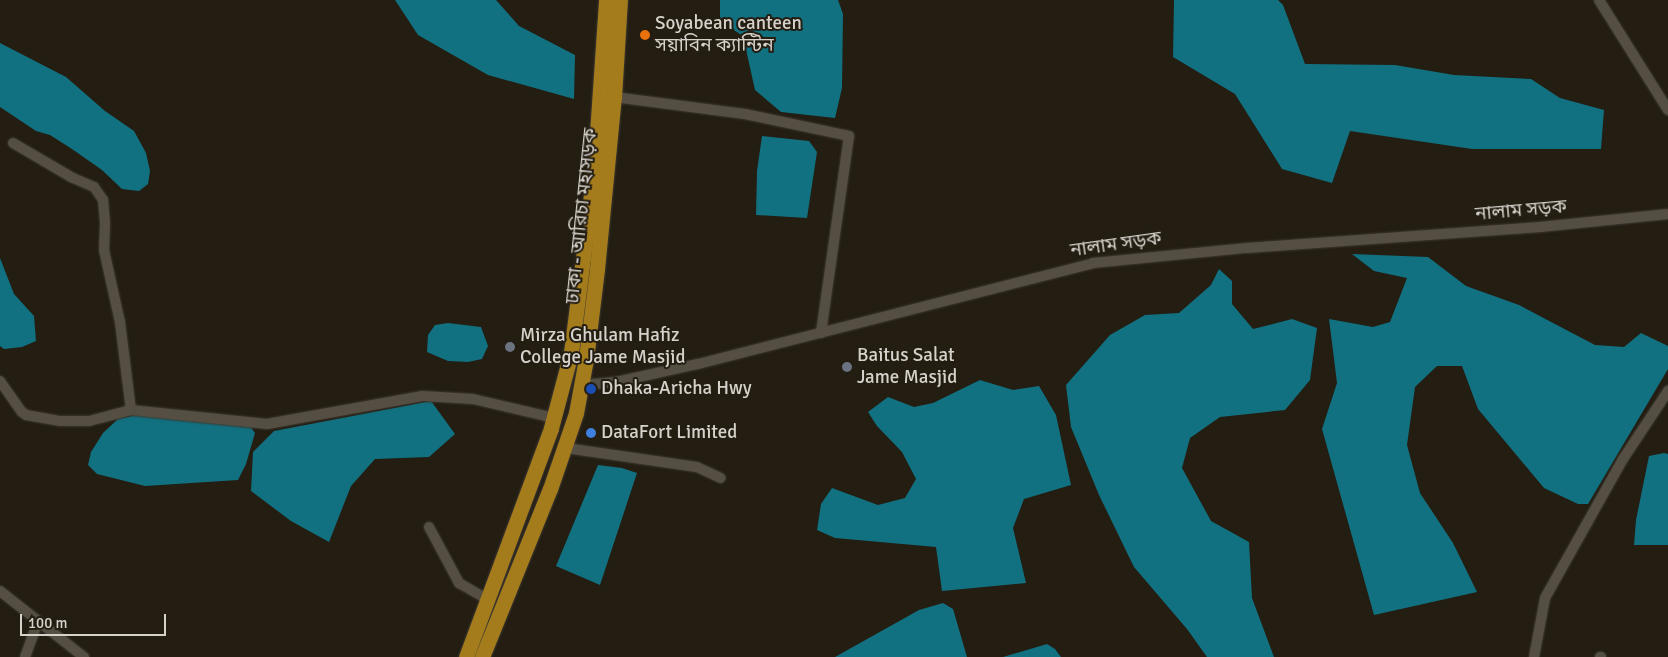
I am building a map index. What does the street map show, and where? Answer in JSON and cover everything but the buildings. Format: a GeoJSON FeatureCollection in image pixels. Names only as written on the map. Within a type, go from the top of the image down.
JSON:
{"type":"FeatureCollection","features":[{"type":"Feature","properties":{"kind":"highway"},"geometry":{"type":"LineString","coordinates":[[466,657],[489,600],[554,418],[570,353],[595,163],[606,0]]}},
{"type":"Feature","properties":{"kind":"highway","name":"ঢাকা - আরিচা মহাসড়ক"},"geometry":{"type":"LineString","coordinates":[[482,657],[566,448],[582,385],[592,316],[614,97],[620,0]]}},
{"type":"Feature","properties":{"kind":"street"},"geometry":{"type":"LineString","coordinates":[[1599,0],[1668,110]]}},
{"type":"Feature","properties":{"kind":"street"},"geometry":{"type":"LineString","coordinates":[[614,97],[745,114],[849,136],[821,333]]}},
{"type":"Feature","properties":{"kind":"street"},"geometry":{"type":"LineString","coordinates":[[13,142],[73,178],[94,187],[103,200],[105,223],[104,250],[120,322],[132,410]]}},
{"type":"Feature","properties":{"kind":"street","name":"নালাম সড়ক"},"geometry":{"type":"LineString","coordinates":[[582,385],[629,380],[1093,263],[1247,248],[1530,228],[1668,214]]}},
{"type":"Feature","properties":{"kind":"street"},"geometry":{"type":"LineString","coordinates":[[0,381],[26,415],[60,421],[90,421],[132,410],[267,424],[423,396],[473,399],[554,418]]}},
{"type":"Feature","properties":{"kind":"street"},"geometry":{"type":"LineString","coordinates":[[1534,657],[1545,598],[1623,458],[1668,391]]}},
{"type":"Feature","properties":{"kind":"street"},"geometry":{"type":"LineString","coordinates":[[566,448],[697,467],[721,478]]}},
{"type":"Feature","properties":{"kind":"street"},"geometry":{"type":"LineString","coordinates":[[429,527],[459,583],[489,600]]}},
{"type":"Feature","properties":{"kind":"street"},"geometry":{"type":"LineString","coordinates":[[0,591],[84,657]]}},
{"type":"Feature","properties":{"kind":"street"},"geometry":{"type":"LineString","coordinates":[[25,657],[38,622]]}},
{"type":"Feature","properties":{"kind":"water"},"geometry":{"type":"Polygon","coordinates":[[[395,0],[496,0],[519,26],[575,55],[574,99],[488,75],[418,35],[395,0]]]}},
{"type":"Feature","properties":{"kind":"water"},"geometry":{"type":"Polygon","coordinates":[[[720,0],[838,0],[843,14],[842,88],[835,118],[781,112],[755,90],[743,36],[720,21],[720,0]]]}},
{"type":"Feature","properties":{"kind":"water"},"geometry":{"type":"Polygon","coordinates":[[[1174,0],[1278,0],[1283,5],[1305,64],[1395,65],[1454,75],[1531,79],[1560,98],[1604,110],[1601,149],[1472,149],[1350,131],[1332,183],[1282,169],[1235,94],[1173,57],[1174,0]]]}},
{"type":"Feature","properties":{"kind":"water"},"geometry":{"type":"Polygon","coordinates":[[[0,43],[66,77],[105,111],[134,131],[146,153],[150,171],[148,184],[139,191],[122,189],[102,170],[72,149],[50,135],[36,131],[0,107],[0,43]]]}},
{"type":"Feature","properties":{"kind":"water"},"geometry":{"type":"Polygon","coordinates":[[[762,136],[809,141],[817,152],[807,218],[756,215],[757,171],[762,136]]]}},
{"type":"Feature","properties":{"kind":"water"},"geometry":{"type":"Polygon","coordinates":[[[1352,254],[1428,257],[1466,286],[1519,305],[1595,345],[1624,347],[1641,333],[1668,346],[1668,369],[1588,504],[1578,504],[1544,488],[1478,409],[1462,366],[1437,366],[1415,387],[1407,445],[1420,493],[1453,543],[1477,592],[1374,615],[1322,429],[1337,383],[1329,319],[1373,327],[1390,322],[1407,278],[1374,271],[1352,254]]]}},
{"type":"Feature","properties":{"kind":"water"},"geometry":{"type":"Polygon","coordinates":[[[0,258],[14,294],[34,316],[36,341],[22,347],[4,349],[0,346],[0,258]]]}},
{"type":"Feature","properties":{"kind":"water"},"geometry":{"type":"Polygon","coordinates":[[[1219,269],[1232,281],[1232,304],[1253,329],[1292,319],[1317,328],[1310,380],[1285,410],[1220,417],[1190,438],[1182,468],[1211,521],[1249,542],[1252,598],[1274,657],[1207,657],[1187,629],[1134,567],[1099,495],[1071,427],[1066,385],[1110,335],[1145,315],[1179,313],[1211,285],[1219,269]]]}},
{"type":"Feature","properties":{"kind":"water"},"geometry":{"type":"Polygon","coordinates":[[[448,323],[481,327],[488,346],[482,359],[468,362],[448,361],[427,352],[428,335],[435,325],[448,323]]]}},
{"type":"Feature","properties":{"kind":"water"},"geometry":{"type":"Polygon","coordinates":[[[980,380],[1013,390],[1039,386],[1056,415],[1071,485],[1024,499],[1013,528],[1026,583],[942,591],[936,547],[835,538],[817,530],[821,504],[832,488],[878,505],[905,498],[916,479],[902,452],[877,426],[868,412],[888,397],[914,407],[933,403],[980,380]]]}},
{"type":"Feature","properties":{"kind":"water"},"geometry":{"type":"Polygon","coordinates":[[[431,401],[455,434],[429,457],[375,459],[351,486],[329,542],[291,521],[251,491],[253,452],[274,431],[431,401]]]}},
{"type":"Feature","properties":{"kind":"water"},"geometry":{"type":"Polygon","coordinates":[[[141,414],[249,425],[255,433],[246,464],[238,480],[145,486],[97,474],[88,465],[91,452],[103,433],[118,419],[141,414]]]}},
{"type":"Feature","properties":{"kind":"water"},"geometry":{"type":"Polygon","coordinates":[[[1668,454],[1668,545],[1634,545],[1636,520],[1649,456],[1668,454]]]}},
{"type":"Feature","properties":{"kind":"water"},"geometry":{"type":"Polygon","coordinates":[[[598,465],[622,468],[637,473],[600,585],[556,566],[598,465]]]}},
{"type":"Feature","properties":{"kind":"water"},"geometry":{"type":"Polygon","coordinates":[[[943,603],[953,609],[967,657],[835,657],[919,610],[943,603]]]}},
{"type":"Feature","properties":{"kind":"water"},"geometry":{"type":"Polygon","coordinates":[[[1047,644],[1055,649],[1061,657],[1003,657],[1047,644]]]}},
{"type":"Feature","properties":{"kind":"place","name":"Soyabean canteen সয়াবিন ক্যান্টিন"},"geometry":{"type":"Point","coordinates":[645,35]}},
{"type":"Feature","properties":{"kind":"place","name":"Mirza Ghulam Hafiz College Jame Masjid"},"geometry":{"type":"Point","coordinates":[510,347]}},
{"type":"Feature","properties":{"kind":"place","name":"Baitus Salat Jame Masjid"},"geometry":{"type":"Point","coordinates":[847,367]}},
{"type":"Feature","properties":{"kind":"place","name":"Dhaka-Aricha Hwy"},"geometry":{"type":"Point","coordinates":[591,389]}},
{"type":"Feature","properties":{"kind":"place","name":"DataFort Limited"},"geometry":{"type":"Point","coordinates":[591,433]}}]}
